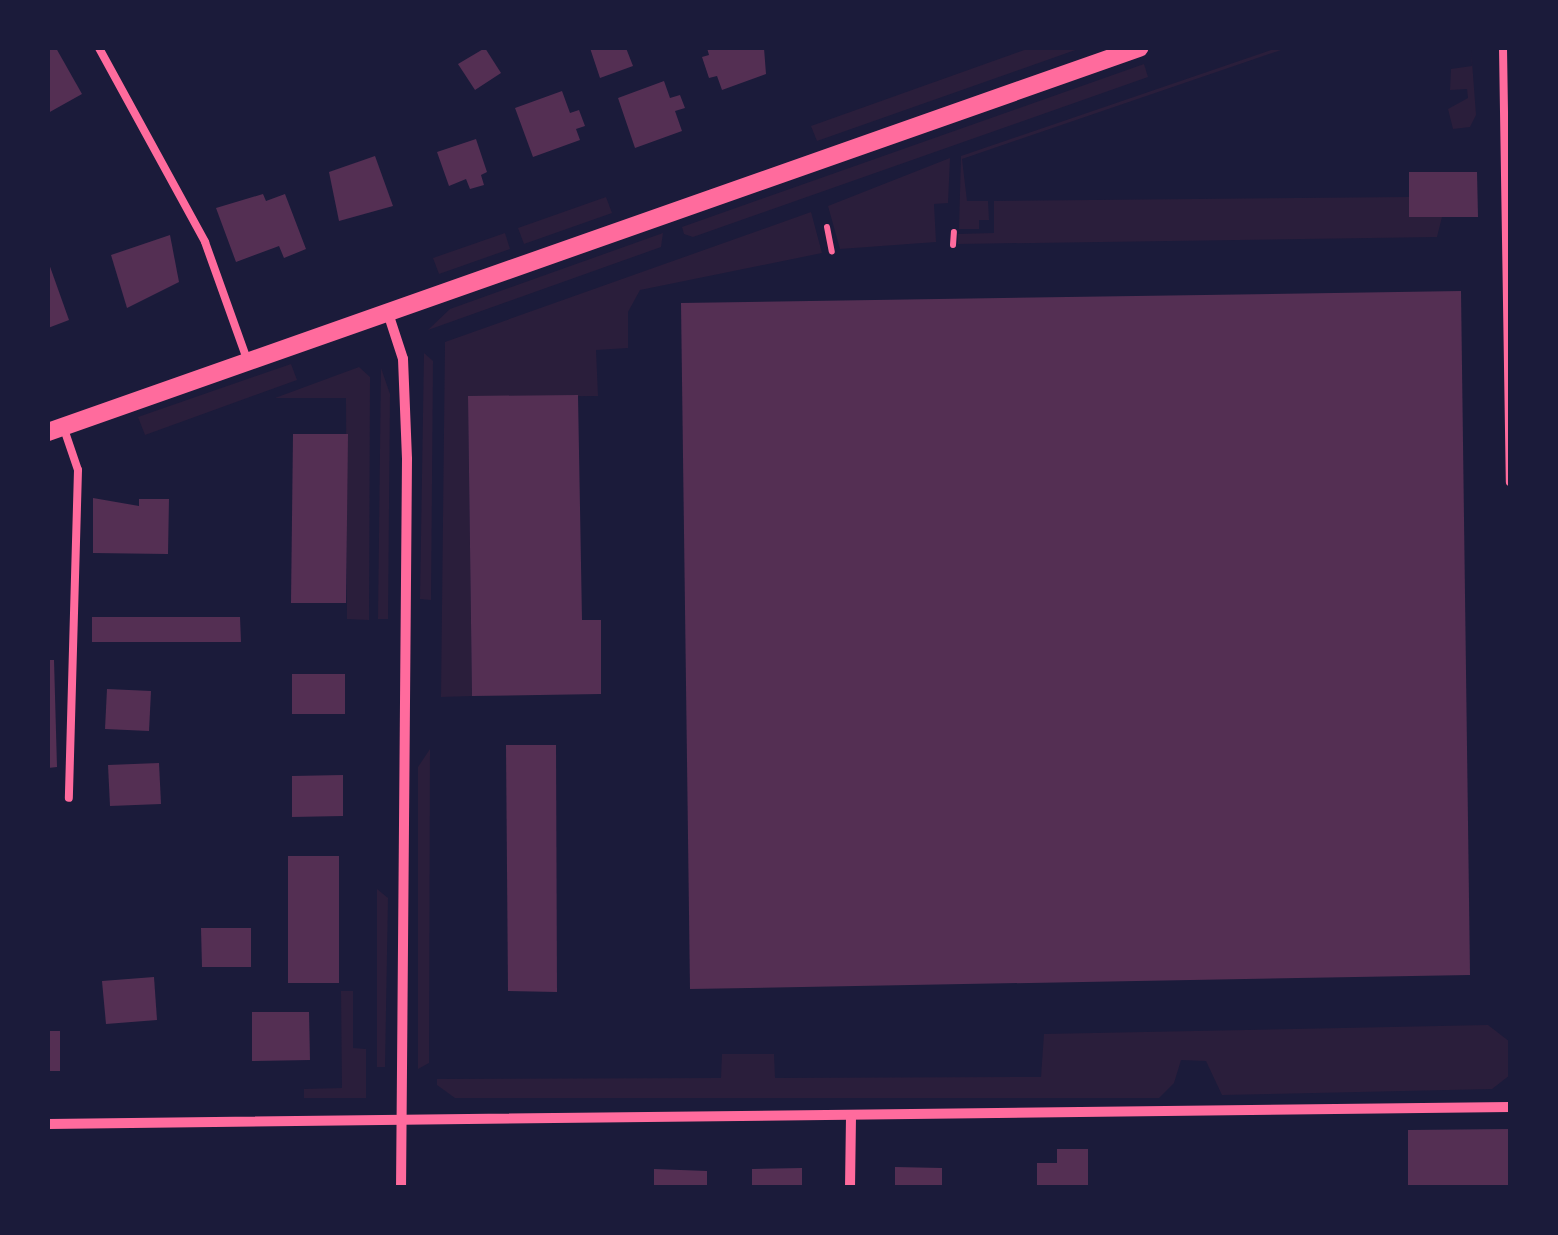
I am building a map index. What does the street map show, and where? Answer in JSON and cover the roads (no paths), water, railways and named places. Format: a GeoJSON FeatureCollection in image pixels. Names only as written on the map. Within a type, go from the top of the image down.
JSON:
{"type":"FeatureCollection","features":[{"type":"Feature","properties":{"kind":"street"},"geometry":{"type":"LineString","coordinates":[[55,429],[1139,48]]}},
{"type":"Feature","properties":{"kind":"street"},"geometry":{"type":"LineString","coordinates":[[388,312],[404,359],[406,395],[401,1188]]}},
{"type":"Feature","properties":{"kind":"street"},"geometry":{"type":"LineString","coordinates":[[48,1124],[851,1119],[1510,1107]]}},
{"type":"Feature","properties":{"kind":"street"},"geometry":{"type":"LineString","coordinates":[[850,1188],[851,1119]]}},
{"type":"Feature","properties":{"kind":"lane"},"geometry":{"type":"LineString","coordinates":[[99,48],[205,242],[248,362]]}},
{"type":"Feature","properties":{"kind":"lane"},"geometry":{"type":"LineString","coordinates":[[1503,48],[1510,482]]}},
{"type":"Feature","properties":{"kind":"lane"},"geometry":{"type":"LineString","coordinates":[[55,429],[78,470],[69,798]]}}]}
